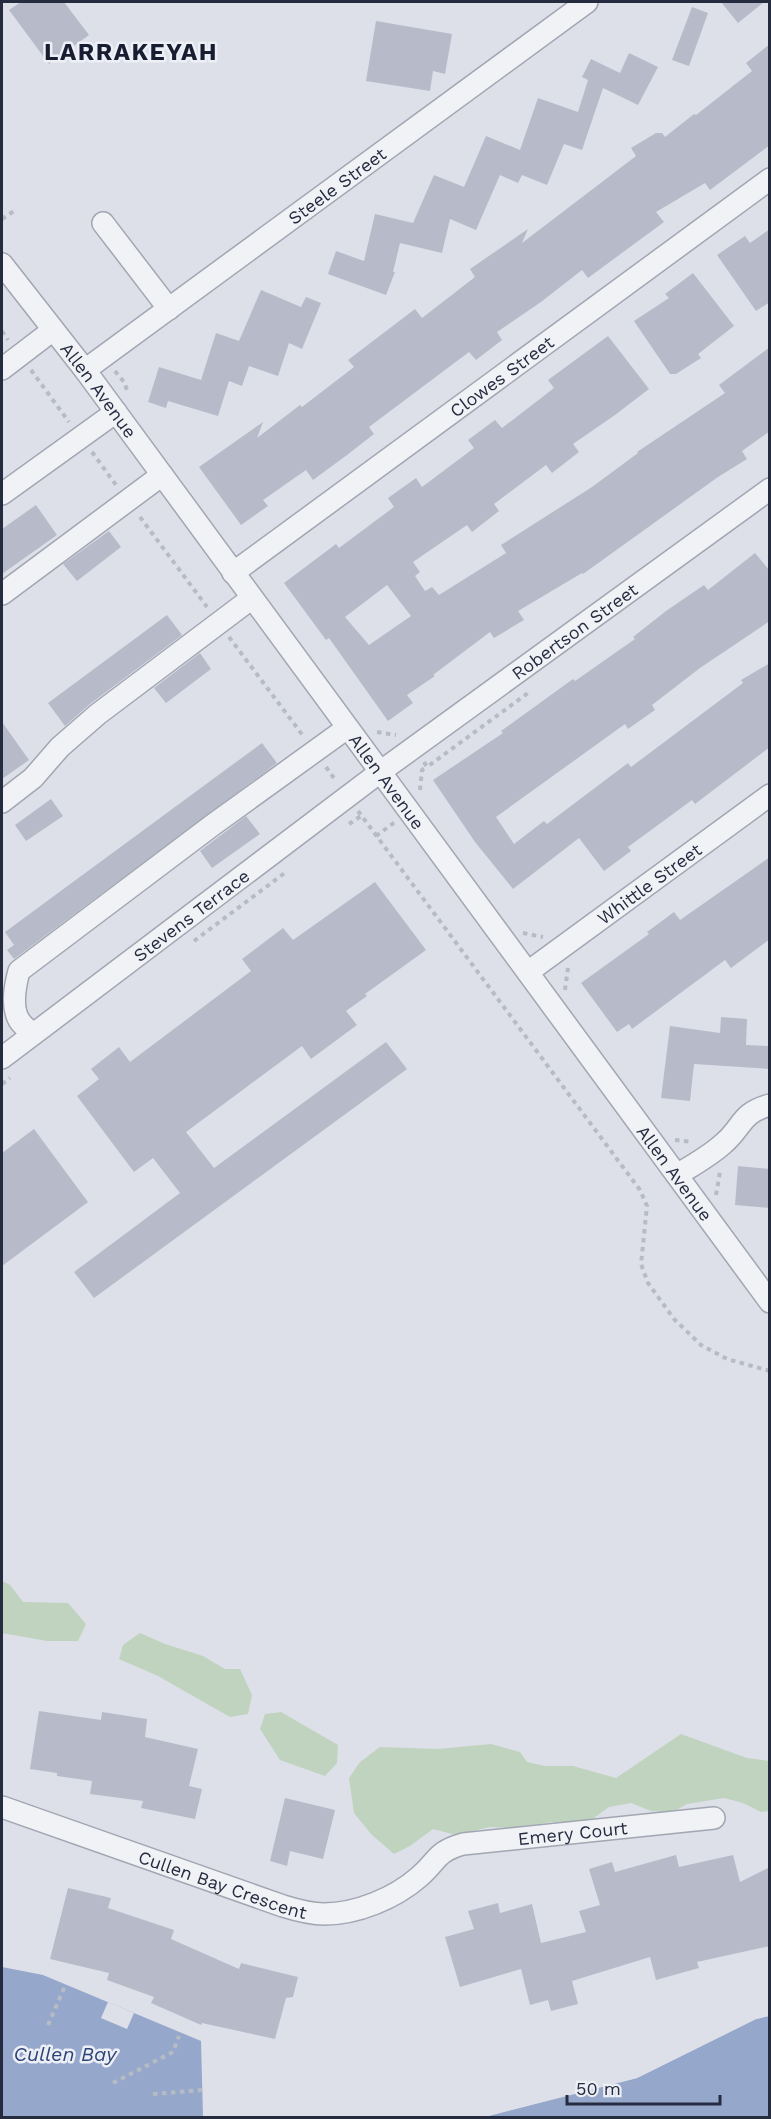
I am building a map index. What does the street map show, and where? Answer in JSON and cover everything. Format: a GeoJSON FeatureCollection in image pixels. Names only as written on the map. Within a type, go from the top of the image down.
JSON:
{"type":"FeatureCollection","features":[{"type":"Feature","properties":{"kind":"street","name":"Steele Street"},"geometry":{"type":"LineString","coordinates":[[85,370],[587,2]]}},
{"type":"Feature","properties":{"kind":"street","name":"Clowes Street"},"geometry":{"type":"LineString","coordinates":[[233,573],[770,179]]}},
{"type":"Feature","properties":{"kind":"street"},"geometry":{"type":"LineString","coordinates":[[103,223],[169,309]]}},
{"type":"Feature","properties":{"kind":"street","name":"Allen Avenue"},"geometry":{"type":"LineString","coordinates":[[5,276],[85,370],[770,1302]]}},
{"type":"Feature","properties":{"kind":"street"},"geometry":{"type":"LineString","coordinates":[[2,369],[53,330]]}},
{"type":"Feature","properties":{"kind":"street"},"geometry":{"type":"LineString","coordinates":[[2,494],[116,412]]}},
{"type":"Feature","properties":{"kind":"street"},"geometry":{"type":"LineString","coordinates":[[2,594],[162,475]]}},
{"type":"Feature","properties":{"kind":"street","name":"Robertson Street"},"geometry":{"type":"LineString","coordinates":[[380,772],[770,489]]}},
{"type":"Feature","properties":{"kind":"street"},"geometry":{"type":"LineString","coordinates":[[2,802],[33,778],[60,747],[98,714],[252,598]]}},
{"type":"Feature","properties":{"kind":"street"},"geometry":{"type":"LineString","coordinates":[[33,1034],[19,1020],[16,1010],[15,991],[20,971],[204,831],[347,728]]}},
{"type":"Feature","properties":{"kind":"street","name":"Stevens Terrace"},"geometry":{"type":"LineString","coordinates":[[2,1058],[380,772]]}},
{"type":"Feature","properties":{"kind":"street","name":"Whittle Street"},"geometry":{"type":"LineString","coordinates":[[528,972],[770,795]]}},
{"type":"Feature","properties":{"kind":"street"},"geometry":{"type":"LineString","coordinates":[[677,1174],[725,1143],[746,1117],[760,1108],[770,1106]]}},
{"type":"Feature","properties":{"kind":"street","name":"Cullen Bay Crescent"},"geometry":{"type":"LineString","coordinates":[[2,1807],[283,1906],[310,1913],[339,1913],[371,1904],[402,1889],[419,1877],[435,1858]]}},
{"type":"Feature","properties":{"kind":"street","name":"Emery Court"},"geometry":{"type":"LineString","coordinates":[[435,1858],[442,1851],[462,1844],[714,1818]]}},
{"type":"Feature","properties":{"kind":"path"},"geometry":{"type":"LineString","coordinates":[[2,219],[14,211]]}},
{"type":"Feature","properties":{"kind":"path"},"geometry":{"type":"LineString","coordinates":[[2,331],[640,1190],[647,1206],[641,1264],[648,1282],[674,1318],[702,1346],[714,1353],[735,1362],[770,1371]]}},
{"type":"Feature","properties":{"kind":"path"},"geometry":{"type":"LineString","coordinates":[[419,794],[422,770],[532,690]]}},
{"type":"Feature","properties":{"kind":"path"},"geometry":{"type":"LineString","coordinates":[[374,732],[405,737],[427,767]]}},
{"type":"Feature","properties":{"kind":"path"},"geometry":{"type":"LineString","coordinates":[[521,933],[555,939],[561,948]]}},
{"type":"Feature","properties":{"kind":"path"},"geometry":{"type":"LineString","coordinates":[[48,2025],[66,1984]]}},
{"type":"Feature","properties":{"kind":"path"},"geometry":{"type":"LineString","coordinates":[[113,2083],[173,2052],[179,2036]]}},
{"type":"Feature","properties":{"kind":"path"},"geometry":{"type":"LineString","coordinates":[[153,2094],[202,2090]]}},
{"type":"Feature","properties":{"kind":"green space"},"geometry":{"type":"Polygon","coordinates":[[[2,1581],[10,1585],[23,1602],[68,1603],[86,1624],[78,1641],[47,1641],[2,1633],[2,1581]]]}},
{"type":"Feature","properties":{"kind":"green space"},"geometry":{"type":"Polygon","coordinates":[[[140,1633],[203,1656],[225,1669],[240,1669],[252,1695],[248,1714],[230,1717],[158,1676],[119,1659],[123,1645],[140,1633]]]}},
{"type":"Feature","properties":{"kind":"green space"},"geometry":{"type":"Polygon","coordinates":[[[281,1712],[338,1745],[337,1763],[325,1776],[280,1760],[260,1729],[265,1714],[281,1712]]]}},
{"type":"Feature","properties":{"kind":"green space"},"geometry":{"type":"Polygon","coordinates":[[[681,1734],[747,1758],[769,1761],[769,1811],[761,1812],[743,1803],[724,1798],[687,1804],[671,1813],[651,1811],[631,1803],[609,1807],[586,1824],[551,1822],[516,1828],[490,1827],[456,1835],[433,1829],[410,1846],[394,1854],[371,1834],[354,1813],[349,1778],[360,1762],[380,1747],[438,1749],[491,1744],[520,1752],[527,1762],[545,1766],[573,1766],[616,1778],[681,1734]]]}},
{"type":"Feature","properties":{"kind":"water","name":"Cullen Bay"},"geometry":{"type":"Polygon","coordinates":[[[2,1967],[43,1975],[201,2041],[203,2117],[2,2117],[2,1967]]]}},
{"type":"Feature","properties":{"kind":"water"},"geometry":{"type":"Polygon","coordinates":[[[769,2016],[769,2117],[481,2118],[637,2078],[756,2019],[769,2016]]]}},
{"type":"Feature","properties":{"kind":"pier"},"geometry":{"type":"Polygon","coordinates":[[[108,2002],[134,2013],[127,2029],[101,2018],[108,2002]]]}},
{"type":"Feature","properties":{"kind":"pier"},"geometry":{"type":"Polygon","coordinates":[[[770,2013],[769,2016],[756,2019],[637,2078],[478,2118],[480,2115],[636,2075],[755,2016],[770,2013]]]}},
{"type":"Feature","properties":{"kind":"building"},"geometry":{"type":"Polygon","coordinates":[[[21,2],[64,2],[89,35],[49,64],[9,10],[21,2]]]}},
{"type":"Feature","properties":{"kind":"building"},"geometry":{"type":"Polygon","coordinates":[[[721,2],[764,2],[738,23],[721,2]]]}},
{"type":"Feature","properties":{"kind":"building"},"geometry":{"type":"Polygon","coordinates":[[[692,7],[708,13],[689,66],[672,60],[692,7]]]}},
{"type":"Feature","properties":{"kind":"building"},"geometry":{"type":"Polygon","coordinates":[[[376,21],[452,34],[445,74],[433,71],[430,91],[366,81],[376,21]]]}},
{"type":"Feature","properties":{"kind":"building"},"geometry":{"type":"Polygon","coordinates":[[[770,44],[770,145],[710,190],[705,183],[656,212],[664,222],[588,278],[582,270],[497,332],[502,340],[476,360],[469,352],[369,427],[374,434],[347,455],[313,480],[306,470],[263,500],[268,506],[241,525],[199,467],[263,422],[257,438],[300,405],[302,407],[354,367],[348,360],[415,309],[422,318],[475,277],[470,269],[528,229],[522,243],[636,156],[631,148],[656,133],[662,133],[665,137],[694,114],[696,115],[752,71],[746,63],[770,44]]]}},
{"type":"Feature","properties":{"kind":"building"},"geometry":{"type":"Polygon","coordinates":[[[629,53],[658,67],[638,105],[603,88],[582,150],[564,144],[547,185],[522,175],[518,183],[500,175],[476,230],[450,219],[442,253],[400,243],[393,272],[395,272],[386,295],[328,274],[336,251],[364,261],[375,214],[413,223],[434,175],[464,187],[486,136],[520,150],[538,98],[578,112],[588,80],[582,77],[591,59],[620,73],[629,53]]]}},
{"type":"Feature","properties":{"kind":"building"},"geometry":{"type":"Polygon","coordinates":[[[770,229],[770,302],[756,311],[717,255],[745,236],[750,243],[770,229]]]}},
{"type":"Feature","properties":{"kind":"building"},"geometry":{"type":"Polygon","coordinates":[[[693,273],[734,326],[698,354],[701,358],[676,374],[670,374],[634,321],[669,298],[665,294],[693,273]]]}},
{"type":"Feature","properties":{"kind":"building"},"geometry":{"type":"Polygon","coordinates":[[[261,290],[301,307],[306,297],[321,303],[302,349],[289,343],[278,376],[249,366],[242,386],[229,381],[218,416],[168,401],[166,408],[148,402],[159,367],[201,380],[216,333],[239,341],[261,290]]]}},
{"type":"Feature","properties":{"kind":"building"},"geometry":{"type":"Polygon","coordinates":[[[608,336],[649,389],[573,444],[579,452],[552,473],[546,465],[494,504],[499,511],[472,532],[467,525],[413,562],[420,572],[415,576],[425,591],[432,587],[439,595],[506,553],[501,545],[592,487],[637,452],[725,393],[719,385],[770,347],[770,431],[742,451],[747,459],[718,477],[583,574],[518,611],[524,620],[494,638],[490,632],[433,675],[435,676],[407,695],[413,703],[388,721],[329,638],[326,640],[284,583],[336,544],[339,548],[394,507],[388,498],[416,478],[422,487],[474,448],[468,440],[495,420],[502,428],[554,388],[548,380],[608,336]],[[387,585],[345,617],[369,645],[411,616],[387,585]]]}},
{"type":"Feature","properties":{"kind":"building"},"geometry":{"type":"Polygon","coordinates":[[[36,505],[57,535],[2,574],[2,529],[36,505]]]}},
{"type":"Feature","properties":{"kind":"building"},"geometry":{"type":"Polygon","coordinates":[[[109,531],[121,547],[77,581],[63,564],[109,531]]]}},
{"type":"Feature","properties":{"kind":"building"},"geometry":{"type":"Polygon","coordinates":[[[755,553],[770,571],[770,621],[700,668],[652,705],[655,710],[628,729],[625,724],[496,817],[514,844],[544,821],[547,824],[628,763],[631,767],[743,683],[741,680],[770,663],[770,747],[695,804],[692,800],[628,847],[631,851],[604,871],[579,838],[513,889],[475,842],[433,780],[503,733],[501,731],[573,679],[575,681],[635,639],[633,637],[666,611],[704,585],[708,590],[755,553]]]}},
{"type":"Feature","properties":{"kind":"building"},"geometry":{"type":"Polygon","coordinates":[[[167,615],[182,635],[90,704],[65,726],[48,703],[167,615]]]}},
{"type":"Feature","properties":{"kind":"building"},"geometry":{"type":"Polygon","coordinates":[[[200,653],[211,669],[166,703],[154,688],[200,653]]]}},
{"type":"Feature","properties":{"kind":"building"},"geometry":{"type":"Polygon","coordinates":[[[2,722],[29,760],[2,779],[2,722]]]}},
{"type":"Feature","properties":{"kind":"building"},"geometry":{"type":"Polygon","coordinates":[[[262,743],[277,763],[14,959],[7,950],[14,945],[5,932],[262,743]]]}},
{"type":"Feature","properties":{"kind":"building"},"geometry":{"type":"Polygon","coordinates":[[[51,799],[63,816],[26,841],[15,825],[51,799]]]}},
{"type":"Feature","properties":{"kind":"building"},"geometry":{"type":"Polygon","coordinates":[[[246,816],[260,834],[212,868],[200,851],[246,816]]]}},
{"type":"Feature","properties":{"kind":"building"},"geometry":{"type":"Polygon","coordinates":[[[770,857],[770,939],[731,968],[725,960],[632,1029],[629,1024],[617,1032],[581,983],[649,934],[647,932],[674,912],[680,920],[770,857]]]}},
{"type":"Feature","properties":{"kind":"building"},"geometry":{"type":"Polygon","coordinates":[[[375,882],[426,950],[365,994],[367,996],[346,1011],[357,1025],[311,1059],[302,1046],[186,1132],[214,1168],[386,1042],[407,1069],[94,1298],[74,1272],[180,1193],[153,1158],[134,1172],[77,1096],[99,1079],[91,1069],[119,1047],[130,1062],[251,971],[242,959],[283,928],[293,940],[375,882]]]}},
{"type":"Feature","properties":{"kind":"building"},"geometry":{"type":"Polygon","coordinates":[[[721,1017],[747,1019],[746,1045],[770,1046],[770,1069],[694,1064],[690,1101],[661,1098],[670,1026],[720,1033],[721,1017]]]}},
{"type":"Feature","properties":{"kind":"building"},"geometry":{"type":"Polygon","coordinates":[[[34,1129],[88,1202],[2,1266],[2,1153],[34,1129]]]}},
{"type":"Feature","properties":{"kind":"building"},"geometry":{"type":"Polygon","coordinates":[[[738,1166],[770,1169],[770,1208],[735,1205],[738,1166]]]}},
{"type":"Feature","properties":{"kind":"building"},"geometry":{"type":"Polygon","coordinates":[[[39,1711],[101,1720],[102,1712],[147,1719],[145,1737],[198,1749],[189,1786],[202,1789],[195,1819],[141,1808],[143,1801],[90,1794],[92,1781],[30,1769],[39,1711]]]}},
{"type":"Feature","properties":{"kind":"building"},"geometry":{"type":"Polygon","coordinates":[[[285,1798],[335,1810],[323,1859],[290,1851],[287,1866],[270,1861],[285,1798]]]}},
{"type":"Feature","properties":{"kind":"building"},"geometry":{"type":"Polygon","coordinates":[[[676,1855],[679,1867],[733,1855],[740,1882],[770,1867],[770,1946],[697,1962],[699,1968],[656,1980],[650,1957],[572,1981],[578,2004],[551,2011],[548,2000],[530,2005],[521,1969],[460,1987],[445,1937],[474,1929],[468,1911],[498,1903],[500,1913],[532,1904],[541,1943],[586,1932],[579,1911],[600,1905],[589,1869],[612,1862],[615,1872],[676,1855]]]}},
{"type":"Feature","properties":{"kind":"building"},"geometry":{"type":"Polygon","coordinates":[[[68,1888],[111,1898],[108,1908],[174,1930],[171,1939],[239,1969],[241,1963],[298,1977],[293,1997],[286,1998],[275,2039],[202,2023],[201,2025],[151,2003],[154,1997],[107,1980],[109,1973],[50,1959],[68,1888]]]}},
{"type":"Feature","properties":{"kind":"district","name":"LARRAKEYAH"},"geometry":{"type":"Point","coordinates":[131,52]}}]}
